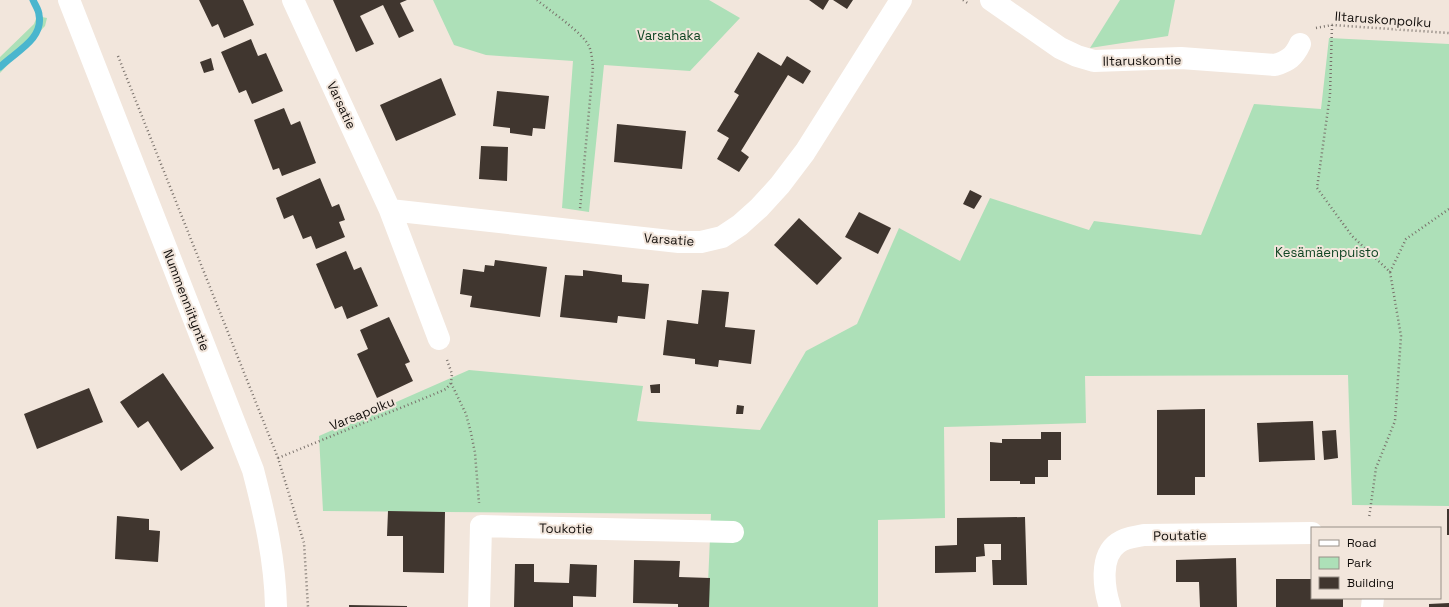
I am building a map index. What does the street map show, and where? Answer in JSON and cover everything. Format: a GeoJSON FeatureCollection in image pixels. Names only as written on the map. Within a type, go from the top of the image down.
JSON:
{"type":"FeatureCollection","features":[{"type":"Feature","properties":{"kind":"street","name":"Nummenniityntie"},"geometry":{"type":"LineString","coordinates":[[69,0],[253,470],[267,524],[276,578],[276,607]]}},
{"type":"Feature","properties":{"kind":"street","name":"Varsatie"},"geometry":{"type":"LineString","coordinates":[[293,0],[390,210],[439,339]]}},
{"type":"Feature","properties":{"kind":"street","name":"Varsatie"},"geometry":{"type":"LineString","coordinates":[[390,210],[679,242],[701,242],[722,237],[740,226],[760,208],[805,152],[901,0]]}},
{"type":"Feature","properties":{"kind":"street","name":"Iltaruskontie"},"geometry":{"type":"LineString","coordinates":[[991,0],[1055,44],[1077,56],[1094,60],[1181,58],[1274,65],[1285,62],[1295,56],[1300,44]]}},
{"type":"Feature","properties":{"kind":"street","name":"Toukotie"},"geometry":{"type":"LineString","coordinates":[[481,526],[734,532]]}},
{"type":"Feature","properties":{"kind":"street"},"geometry":{"type":"LineString","coordinates":[[479,607],[481,526]]}},
{"type":"Feature","properties":{"kind":"street","name":"Poutatie"},"geometry":{"type":"LineString","coordinates":[[1110,607],[1106,589],[1105,568],[1109,555],[1117,543],[1128,538],[1144,535],[1311,533]]}},
{"type":"Feature","properties":{"kind":"path"},"geometry":{"type":"LineString","coordinates":[[537,0],[582,37],[588,45],[592,55],[593,67],[578,230]]}},
{"type":"Feature","properties":{"kind":"path"},"geometry":{"type":"LineString","coordinates":[[1332,25],[1330,95],[1317,188],[1352,236],[1390,272]]}},
{"type":"Feature","properties":{"kind":"path","name":"Iltaruskonpolku"},"geometry":{"type":"LineString","coordinates":[[1300,44],[1304,35],[1309,30],[1332,25],[1449,33]]}},
{"type":"Feature","properties":{"kind":"path"},"geometry":{"type":"LineString","coordinates":[[1369,518],[1376,468],[1395,421],[1401,336],[1390,272],[1406,239],[1449,209]]}},
{"type":"Feature","properties":{"kind":"path"},"geometry":{"type":"LineString","coordinates":[[439,339],[452,374],[451,383],[466,414],[471,433],[475,453],[481,526]]}},
{"type":"Feature","properties":{"kind":"path","name":"Varsapolku"},"geometry":{"type":"LineString","coordinates":[[278,458],[437,393],[446,389],[451,383]]}},
{"type":"Feature","properties":{"kind":"green space","name":"Varsahaka"},"geometry":{"type":"Polygon","coordinates":[[[433,0],[709,0],[740,18],[690,71],[604,65],[589,212],[562,208],[573,61],[486,55],[454,45],[433,0]]]}},
{"type":"Feature","properties":{"kind":"green space"},"geometry":{"type":"Polygon","coordinates":[[[1120,0],[1175,0],[1168,36],[1090,48],[1120,0]]]}},
{"type":"Feature","properties":{"kind":"green space"},"geometry":{"type":"Polygon","coordinates":[[[37,16],[47,18],[45,26],[0,73],[0,57],[34,24],[37,16]]]}},
{"type":"Feature","properties":{"kind":"green space","name":"Kesämäenpuisto"},"geometry":{"type":"Polygon","coordinates":[[[1329,38],[1449,44],[1449,506],[1352,505],[1348,375],[1085,376],[1086,423],[944,427],[945,518],[878,520],[878,607],[707,607],[711,514],[323,511],[319,436],[469,370],[643,386],[637,421],[760,430],[806,351],[857,324],[899,228],[960,261],[990,198],[1089,230],[1094,221],[1201,235],[1254,104],[1321,109],[1329,38]]]}},
{"type":"Feature","properties":{"kind":"building"},"geometry":{"type":"Polygon","coordinates":[[[199,0],[243,0],[254,25],[224,38],[218,24],[212,27],[199,0]]]}},
{"type":"Feature","properties":{"kind":"building"},"geometry":{"type":"Polygon","coordinates":[[[333,0],[407,0],[400,3],[414,31],[399,38],[383,5],[360,16],[374,44],[356,52],[333,0]]]}},
{"type":"Feature","properties":{"kind":"building"},"geometry":{"type":"Polygon","coordinates":[[[809,0],[829,0],[823,10],[809,0]]]}},
{"type":"Feature","properties":{"kind":"building"},"geometry":{"type":"Polygon","coordinates":[[[833,0],[853,0],[847,9],[833,0]]]}},
{"type":"Feature","properties":{"kind":"building"},"geometry":{"type":"Polygon","coordinates":[[[251,39],[258,56],[266,53],[283,91],[252,104],[246,90],[239,93],[221,52],[251,39]]]}},
{"type":"Feature","properties":{"kind":"building"},"geometry":{"type":"Polygon","coordinates":[[[758,52],[781,66],[787,56],[811,71],[803,84],[788,75],[741,151],[749,157],[739,172],[717,159],[729,138],[717,131],[739,95],[734,92],[758,52]]]}},
{"type":"Feature","properties":{"kind":"building"},"geometry":{"type":"Polygon","coordinates":[[[211,58],[214,70],[204,73],[200,62],[211,58]]]}},
{"type":"Feature","properties":{"kind":"building"},"geometry":{"type":"Polygon","coordinates":[[[441,78],[456,115],[396,141],[380,105],[441,78]]]}},
{"type":"Feature","properties":{"kind":"building"},"geometry":{"type":"Polygon","coordinates":[[[497,91],[549,96],[545,129],[533,128],[532,136],[510,133],[510,128],[493,126],[497,91]]]}},
{"type":"Feature","properties":{"kind":"building"},"geometry":{"type":"Polygon","coordinates":[[[284,108],[291,125],[300,121],[316,163],[282,176],[279,168],[273,170],[254,120],[284,108]]]}},
{"type":"Feature","properties":{"kind":"building"},"geometry":{"type":"Polygon","coordinates":[[[617,124],[686,131],[682,169],[614,162],[617,124]]]}},
{"type":"Feature","properties":{"kind":"building"},"geometry":{"type":"Polygon","coordinates":[[[481,146],[508,147],[507,181],[479,179],[481,146]]]}},
{"type":"Feature","properties":{"kind":"building"},"geometry":{"type":"Polygon","coordinates":[[[320,178],[332,207],[339,204],[345,220],[339,222],[345,237],[316,249],[311,236],[303,239],[293,215],[284,219],[276,198],[320,178]]]}},
{"type":"Feature","properties":{"kind":"building"},"geometry":{"type":"Polygon","coordinates":[[[970,190],[982,196],[974,209],[963,204],[970,190]]]}},
{"type":"Feature","properties":{"kind":"building"},"geometry":{"type":"Polygon","coordinates":[[[859,212],[891,228],[878,254],[845,237],[859,212]]]}},
{"type":"Feature","properties":{"kind":"building"},"geometry":{"type":"Polygon","coordinates":[[[799,218],[842,258],[817,285],[774,245],[799,218]]]}},
{"type":"Feature","properties":{"kind":"building"},"geometry":{"type":"Polygon","coordinates":[[[346,251],[354,270],[361,267],[378,306],[347,319],[342,306],[335,309],[316,264],[346,251]]]}},
{"type":"Feature","properties":{"kind":"building"},"geometry":{"type":"Polygon","coordinates":[[[495,260],[547,267],[540,317],[470,307],[472,296],[460,294],[463,269],[484,272],[485,265],[494,266],[495,260]]]}},
{"type":"Feature","properties":{"kind":"building"},"geometry":{"type":"Polygon","coordinates":[[[583,270],[622,275],[622,282],[649,284],[645,319],[618,316],[617,323],[560,317],[565,275],[583,276],[583,270]]]}},
{"type":"Feature","properties":{"kind":"building"},"geometry":{"type":"Polygon","coordinates":[[[702,290],[729,292],[725,327],[755,330],[751,364],[719,360],[718,367],[695,364],[695,359],[663,355],[667,320],[698,324],[702,290]]]}},
{"type":"Feature","properties":{"kind":"building"},"geometry":{"type":"Polygon","coordinates":[[[389,317],[410,362],[405,364],[413,381],[377,398],[357,354],[368,349],[360,330],[389,317]]]}},
{"type":"Feature","properties":{"kind":"building"},"geometry":{"type":"Polygon","coordinates":[[[163,373],[214,448],[181,471],[148,421],[138,428],[120,402],[163,373]]]}},
{"type":"Feature","properties":{"kind":"building"},"geometry":{"type":"Polygon","coordinates":[[[660,384],[660,393],[651,393],[650,385],[660,384]]]}},
{"type":"Feature","properties":{"kind":"building"},"geometry":{"type":"Polygon","coordinates":[[[89,388],[103,422],[37,449],[24,414],[89,388]]]}},
{"type":"Feature","properties":{"kind":"building"},"geometry":{"type":"Polygon","coordinates":[[[737,405],[744,406],[743,414],[736,414],[737,405]]]}},
{"type":"Feature","properties":{"kind":"building"},"geometry":{"type":"Polygon","coordinates":[[[1205,409],[1205,477],[1195,477],[1195,495],[1157,495],[1157,410],[1205,409]]]}},
{"type":"Feature","properties":{"kind":"building"},"geometry":{"type":"Polygon","coordinates":[[[1313,421],[1315,460],[1259,462],[1257,423],[1313,421]]]}},
{"type":"Feature","properties":{"kind":"building"},"geometry":{"type":"Polygon","coordinates":[[[1336,430],[1338,458],[1324,460],[1322,431],[1336,430]]]}},
{"type":"Feature","properties":{"kind":"building"},"geometry":{"type":"Polygon","coordinates":[[[1041,432],[1061,432],[1061,460],[1048,460],[1048,477],[1035,477],[1035,484],[1020,484],[1020,481],[990,481],[990,442],[1002,443],[1002,439],[1041,439],[1041,432]]]}},
{"type":"Feature","properties":{"kind":"building"},"geometry":{"type":"Polygon","coordinates":[[[1447,509],[1449,509],[1449,535],[1447,535],[1447,509]]]}},
{"type":"Feature","properties":{"kind":"building"},"geometry":{"type":"Polygon","coordinates":[[[388,511],[445,512],[444,573],[403,572],[403,536],[387,536],[388,511]]]}},
{"type":"Feature","properties":{"kind":"building"},"geometry":{"type":"Polygon","coordinates":[[[117,516],[149,519],[149,530],[160,531],[158,562],[115,559],[117,516]]]}},
{"type":"Feature","properties":{"kind":"building"},"geometry":{"type":"Polygon","coordinates":[[[1025,517],[1027,585],[993,585],[992,560],[1001,560],[1001,544],[984,544],[985,556],[976,557],[976,572],[935,573],[935,546],[957,545],[957,518],[1025,517]]]}},
{"type":"Feature","properties":{"kind":"building"},"geometry":{"type":"Polygon","coordinates":[[[1236,558],[1237,607],[1200,607],[1199,582],[1176,582],[1176,560],[1236,558]]]}},
{"type":"Feature","properties":{"kind":"building"},"geometry":{"type":"Polygon","coordinates":[[[634,560],[680,561],[679,577],[710,578],[709,607],[678,607],[678,604],[633,603],[634,560]]]}},
{"type":"Feature","properties":{"kind":"building"},"geometry":{"type":"Polygon","coordinates":[[[515,564],[534,564],[534,582],[569,583],[570,564],[597,565],[596,597],[573,596],[573,607],[514,607],[515,564]]]}},
{"type":"Feature","properties":{"kind":"building"},"geometry":{"type":"Polygon","coordinates":[[[1276,579],[1311,579],[1311,599],[1343,599],[1343,607],[1276,607],[1276,579]]]}},
{"type":"Feature","properties":{"kind":"building"},"geometry":{"type":"Polygon","coordinates":[[[1449,603],[1449,607],[1429,607],[1429,604],[1449,603]]]}},
{"type":"Feature","properties":{"kind":"building"},"geometry":{"type":"Polygon","coordinates":[[[349,605],[407,606],[407,607],[349,607],[349,605]]]}},
{"type":"Feature","properties":{"kind":"waterway"},"geometry":{"type":"LineString","coordinates":[[0,67],[27,44],[37,31],[39,24],[39,13],[33,0]]}}]}
